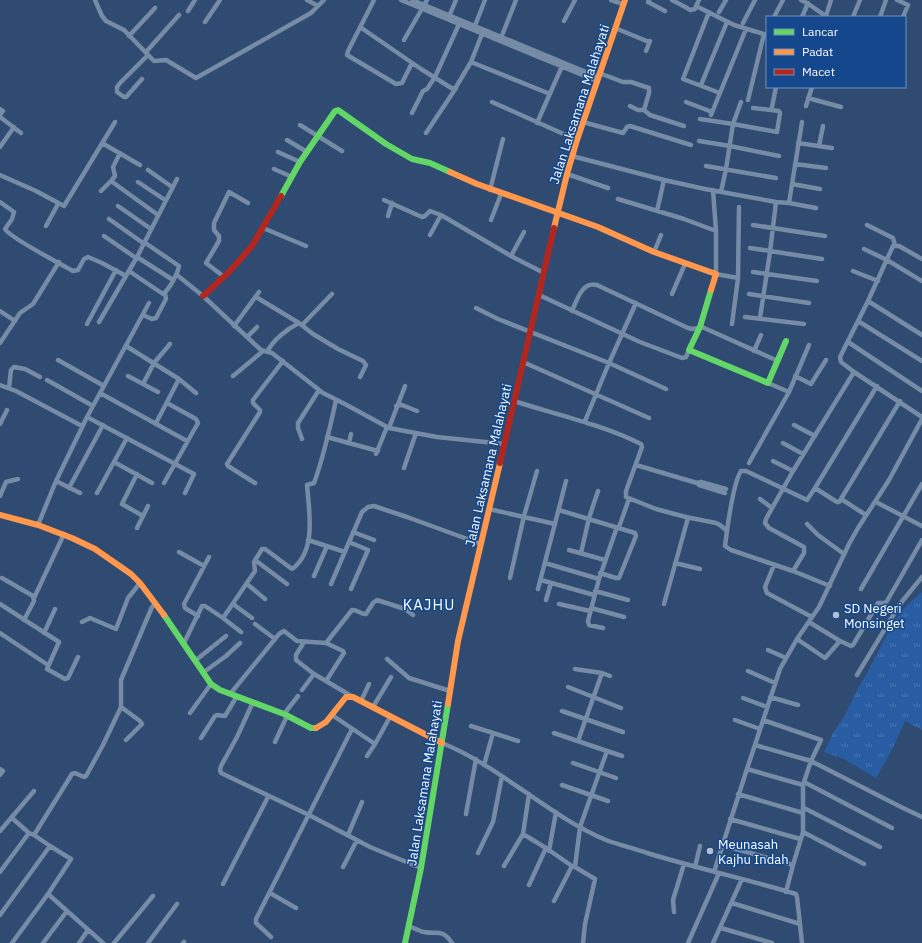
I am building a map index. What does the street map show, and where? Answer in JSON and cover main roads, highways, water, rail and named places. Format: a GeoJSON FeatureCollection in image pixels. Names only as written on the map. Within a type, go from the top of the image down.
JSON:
{"type":"FeatureCollection","features":[{"type":"Feature","properties":{"kind":"main road","name":"Jalan Laksamana Malahayati"},"geometry":{"type":"LineString","coordinates":[[405,943],[421,868],[460,634],[523,362],[572,156],[624,2]]}},
{"type":"Feature","properties":{"kind":"main road"},"geometry":{"type":"LineString","coordinates":[[203,296],[229,272],[252,246],[300,162],[335,111],[339,110],[386,144],[412,160],[430,163],[490,190],[598,227],[654,252],[716,274],[700,327],[689,350],[768,383],[786,341]]}},
{"type":"Feature","properties":{"kind":"main road"},"geometry":{"type":"LineString","coordinates":[[0,515],[38,524],[64,534],[95,549],[131,574],[156,603],[211,684],[220,690],[254,702],[311,728],[315,728],[324,723],[346,697],[353,697],[442,743]]}},
{"type":"Feature","properties":{"kind":"place","name":"SD Negeri Monsinget"},"geometry":{"type":"Point","coordinates":[836,615]}},
{"type":"Feature","properties":{"kind":"place","name":"Meunasah Kajhu Indah"},"geometry":{"type":"Point","coordinates":[710,851]}},
{"type":"Feature","properties":{"kind":"district","name":"KAJHU"},"geometry":{"type":"Point","coordinates":[429,605]}}]}
